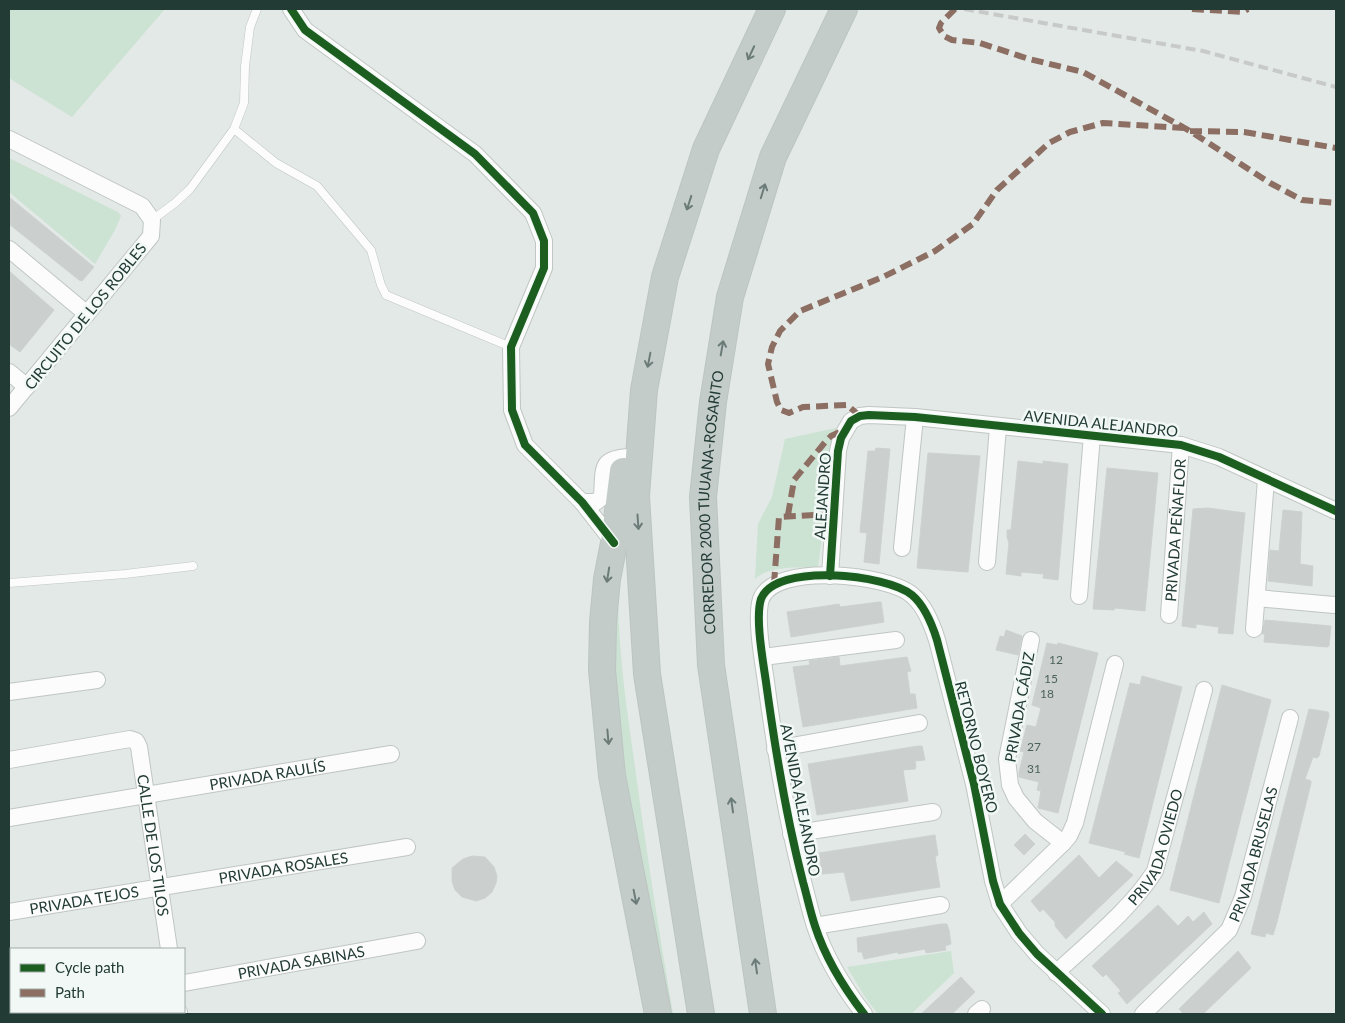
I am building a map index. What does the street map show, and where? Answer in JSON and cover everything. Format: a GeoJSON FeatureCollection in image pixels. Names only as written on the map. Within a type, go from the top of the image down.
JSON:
{"type":"FeatureCollection","features":[{"type":"Feature","properties":{"kind":"highway"},"geometry":{"type":"LineString","coordinates":[[701,1014],[647,674],[636,496],[632,457],[626,444],[644,390],[665,277],[706,149],[772,9]]}},
{"type":"Feature","properties":{"kind":"highway","name":"CORREDOR 2000 TIJUANA-ROSARITO"},"geometry":{"type":"LineString","coordinates":[[763,1014],[711,665],[702,496],[712,402],[730,297],[773,157],[841,14]]}},
{"type":"Feature","properties":{"kind":"highway"},"geometry":{"type":"LineString","coordinates":[[632,457],[614,543],[604,605],[602,670],[612,776],[658,1014]]}},
{"type":"Feature","properties":{"kind":"street"},"geometry":{"type":"LineString","coordinates":[[291,9],[305,30],[475,154],[533,213],[544,241],[544,268],[511,348],[512,410],[525,445],[582,502],[614,543]]}},
{"type":"Feature","properties":{"kind":"street"},"geometry":{"type":"LineString","coordinates":[[9,139],[142,206],[152,220]]}},
{"type":"Feature","properties":{"kind":"street","name":"CIRCUITO DE LOS ROBLES"},"geometry":{"type":"LineString","coordinates":[[9,408],[151,236],[152,220]]}},
{"type":"Feature","properties":{"kind":"street"},"geometry":{"type":"LineString","coordinates":[[9,249],[87,314]]}},
{"type":"Feature","properties":{"kind":"street"},"geometry":{"type":"LineString","coordinates":[[9,372],[27,387]]}},
{"type":"Feature","properties":{"kind":"street","name":"AVENIDA ALEJANDRO"},"geometry":{"type":"LineString","coordinates":[[851,421],[860,416],[869,415],[915,417],[1181,445],[1219,457],[1336,511]]}},
{"type":"Feature","properties":{"kind":"street"},"geometry":{"type":"LineString","coordinates":[[902,548],[915,417]]}},
{"type":"Feature","properties":{"kind":"street","name":"ALEJANDRO"},"geometry":{"type":"LineString","coordinates":[[830,576],[838,451],[841,438],[851,421]]}},
{"type":"Feature","properties":{"kind":"street"},"geometry":{"type":"LineString","coordinates":[[987,562],[998,427]]}},
{"type":"Feature","properties":{"kind":"street"},"geometry":{"type":"LineString","coordinates":[[1080,596],[1092,435]]}},
{"type":"Feature","properties":{"kind":"street","name":"PRIVADA PEÑAFLOR"},"geometry":{"type":"LineString","coordinates":[[1168,615],[1181,445]]}},
{"type":"Feature","properties":{"kind":"street"},"geometry":{"type":"LineString","coordinates":[[582,502],[600,501],[602,497],[603,472],[607,462],[613,458],[632,457]]}},
{"type":"Feature","properties":{"kind":"street"},"geometry":{"type":"LineString","coordinates":[[1254,629],[1266,480]]}},
{"type":"Feature","properties":{"kind":"street","name":"RETORNO BOYERO"},"geometry":{"type":"LineString","coordinates":[[774,584],[801,576],[830,576],[888,583],[912,595],[932,622],[974,784],[993,881],[1000,904],[1018,933],[1056,973],[1102,1014]]}},
{"type":"Feature","properties":{"kind":"street","name":"AVENIDA ALEJANDRO"},"geometry":{"type":"LineString","coordinates":[[774,584],[765,591],[759,612],[762,658],[791,834],[815,926],[837,974],[864,1014]]}},
{"type":"Feature","properties":{"kind":"street"},"geometry":{"type":"LineString","coordinates":[[1258,598],[1334,605]]}},
{"type":"Feature","properties":{"kind":"street"},"geometry":{"type":"LineString","coordinates":[[762,658],[896,640]]}},
{"type":"Feature","properties":{"kind":"street","name":"PRIVADA CÁDIZ"},"geometry":{"type":"LineString","coordinates":[[1031,640],[1007,759],[1010,786],[1016,798],[1035,821],[1063,843]]}},
{"type":"Feature","properties":{"kind":"street"},"geometry":{"type":"LineString","coordinates":[[1000,904],[1069,836],[1075,823],[1115,664]]}},
{"type":"Feature","properties":{"kind":"street"},"geometry":{"type":"LineString","coordinates":[[9,692],[97,680]]}},
{"type":"Feature","properties":{"kind":"street","name":"PRIVADA OVIEDO"},"geometry":{"type":"LineString","coordinates":[[1056,973],[1132,901],[1146,886],[1155,871],[1204,690]]}},
{"type":"Feature","properties":{"kind":"street","name":"PRIVADA BRUSELAS"},"geometry":{"type":"LineString","coordinates":[[1143,1014],[1229,930],[1242,897],[1290,718]]}},
{"type":"Feature","properties":{"kind":"street"},"geometry":{"type":"LineString","coordinates":[[776,749],[920,723]]}},
{"type":"Feature","properties":{"kind":"street","name":"CALLE DE LOS TILOS"},"geometry":{"type":"LineString","coordinates":[[9,760],[130,739],[136,741],[139,747],[169,948]]}},
{"type":"Feature","properties":{"kind":"street","name":"PRIVADA RAULÍS"},"geometry":{"type":"LineString","coordinates":[[9,818],[391,754]]}},
{"type":"Feature","properties":{"kind":"street"},"geometry":{"type":"LineString","coordinates":[[791,834],[933,812]]}},
{"type":"Feature","properties":{"kind":"street","name":"PRIVADA ROSALES"},"geometry":{"type":"LineString","coordinates":[[159,888],[407,846]]}},
{"type":"Feature","properties":{"kind":"street","name":"PRIVADA TEJOS"},"geometry":{"type":"LineString","coordinates":[[9,912],[159,888]]}},
{"type":"Feature","properties":{"kind":"street"},"geometry":{"type":"LineString","coordinates":[[815,926],[941,905]]}},
{"type":"Feature","properties":{"kind":"street","name":"PRIVADA SABINAS"},"geometry":{"type":"LineString","coordinates":[[185,983],[417,941]]}},
{"type":"Feature","properties":{"kind":"lane"},"geometry":{"type":"LineString","coordinates":[[152,220],[190,189],[234,129],[244,103],[245,66],[250,28],[257,9]]}},
{"type":"Feature","properties":{"kind":"lane"},"geometry":{"type":"LineString","coordinates":[[234,129],[276,163],[316,186],[371,250],[381,285],[386,295],[511,348]]}},
{"type":"Feature","properties":{"kind":"lane"},"geometry":{"type":"LineString","coordinates":[[9,583],[125,574],[193,566]]}},
{"type":"Feature","properties":{"kind":"green space"},"geometry":{"type":"Polygon","coordinates":[[[9,9],[165,9],[72,117],[9,78],[9,9]]]}},
{"type":"Feature","properties":{"kind":"green space"},"geometry":{"type":"Polygon","coordinates":[[[9,158],[118,212],[121,216],[115,230],[95,264],[9,192],[9,158]]]}},
{"type":"Feature","properties":{"kind":"green space"},"geometry":{"type":"Polygon","coordinates":[[[836,428],[818,567],[776,569],[768,571],[755,579],[758,524],[772,497],[785,439],[836,428]]]}},
{"type":"Feature","properties":{"kind":"green space"},"geometry":{"type":"Polygon","coordinates":[[[618,579],[619,626],[625,697],[648,860],[673,1014],[663,1014],[627,812],[608,628],[618,579]]]}},
{"type":"Feature","properties":{"kind":"green space"},"geometry":{"type":"Polygon","coordinates":[[[951,951],[954,973],[911,1014],[878,1014],[847,967],[951,951]]]}},
{"type":"Feature","properties":{"kind":"building"},"geometry":{"type":"Polygon","coordinates":[[[9,197],[94,267],[82,281],[9,224],[9,197]]]}},
{"type":"Feature","properties":{"kind":"building"},"geometry":{"type":"Polygon","coordinates":[[[9,271],[54,310],[20,352],[9,344],[9,271]]]}},
{"type":"Feature","properties":{"kind":"building"},"geometry":{"type":"Polygon","coordinates":[[[876,448],[890,449],[879,564],[864,562],[867,533],[860,532],[868,451],[875,451],[876,448]]]}},
{"type":"Feature","properties":{"kind":"building"},"geometry":{"type":"Polygon","coordinates":[[[928,453],[980,456],[968,572],[917,568],[928,453]]]}},
{"type":"Feature","properties":{"kind":"building"},"geometry":{"type":"Polygon","coordinates":[[[1018,461],[1068,464],[1058,580],[1043,578],[1044,574],[1021,572],[1021,576],[1006,574],[1009,543],[1007,530],[1011,530],[1018,461]]]}},
{"type":"Feature","properties":{"kind":"building"},"geometry":{"type":"Polygon","coordinates":[[[1107,468],[1158,473],[1145,611],[1115,608],[1114,610],[1093,609],[1107,468]]]}},
{"type":"Feature","properties":{"kind":"building"},"geometry":{"type":"Polygon","coordinates":[[[1208,508],[1245,513],[1233,634],[1218,633],[1219,627],[1196,624],[1196,628],[1182,626],[1193,509],[1208,508]]]}},
{"type":"Feature","properties":{"kind":"building"},"geometry":{"type":"Polygon","coordinates":[[[1283,510],[1302,512],[1300,564],[1313,566],[1312,586],[1268,581],[1270,550],[1279,551],[1283,510]]]}},
{"type":"Feature","properties":{"kind":"building"},"geometry":{"type":"Polygon","coordinates":[[[881,602],[884,622],[791,637],[787,612],[839,604],[840,607],[881,602]]]}},
{"type":"Feature","properties":{"kind":"building"},"geometry":{"type":"Polygon","coordinates":[[[1265,620],[1331,626],[1329,646],[1264,642],[1265,634],[1262,634],[1265,620]]]}},
{"type":"Feature","properties":{"kind":"building"},"geometry":{"type":"Polygon","coordinates":[[[1006,630],[1022,636],[1018,655],[996,650],[1000,636],[1004,637],[1006,630]]]}},
{"type":"Feature","properties":{"kind":"building"},"geometry":{"type":"Polygon","coordinates":[[[1047,643],[1057,645],[1058,643],[1098,653],[1058,813],[1038,808],[1041,791],[1037,790],[1039,782],[1019,777],[1024,752],[1020,751],[1027,725],[1036,727],[1041,708],[1032,705],[1047,643]]]}},
{"type":"Feature","properties":{"kind":"building"},"geometry":{"type":"Polygon","coordinates":[[[839,657],[840,666],[907,657],[911,671],[907,672],[910,694],[915,694],[917,708],[803,727],[793,667],[810,665],[809,661],[839,657]]]}},
{"type":"Feature","properties":{"kind":"building"},"geometry":{"type":"Polygon","coordinates":[[[1142,676],[1182,687],[1139,858],[1124,854],[1126,852],[1089,843],[1130,683],[1140,685],[1142,676]]]}},
{"type":"Feature","properties":{"kind":"building"},"geometry":{"type":"Polygon","coordinates":[[[1222,685],[1271,700],[1219,903],[1170,890],[1222,685]]]}},
{"type":"Feature","properties":{"kind":"building"},"geometry":{"type":"Polygon","coordinates":[[[1309,709],[1328,712],[1329,715],[1319,756],[1317,758],[1313,757],[1305,779],[1311,781],[1311,783],[1277,922],[1273,935],[1266,933],[1265,937],[1251,934],[1309,709]]]}},
{"type":"Feature","properties":{"kind":"building"},"geometry":{"type":"Polygon","coordinates":[[[922,746],[925,760],[915,761],[915,769],[903,770],[908,801],[817,815],[808,764],[922,746]]]}},
{"type":"Feature","properties":{"kind":"building"},"geometry":{"type":"Polygon","coordinates":[[[1025,834],[1035,844],[1024,855],[1014,845],[1025,834]]]}},
{"type":"Feature","properties":{"kind":"building"},"geometry":{"type":"Polygon","coordinates":[[[935,835],[938,855],[935,857],[940,887],[851,901],[844,872],[822,874],[819,853],[935,835]]]}},
{"type":"Feature","properties":{"kind":"building"},"geometry":{"type":"Polygon","coordinates":[[[1079,855],[1099,878],[1116,861],[1133,875],[1066,939],[1055,926],[1055,922],[1043,909],[1040,912],[1031,901],[1079,855]]]}},
{"type":"Feature","properties":{"kind":"building"},"geometry":{"type":"Polygon","coordinates":[[[472,856],[485,857],[494,867],[497,876],[492,892],[485,898],[476,901],[462,897],[455,890],[452,881],[452,868],[463,859],[472,856]]]}},
{"type":"Feature","properties":{"kind":"building"},"geometry":{"type":"Polygon","coordinates":[[[1158,905],[1178,926],[1188,916],[1193,922],[1204,912],[1212,924],[1127,1004],[1118,993],[1121,991],[1106,974],[1103,977],[1092,966],[1158,905]]]}},
{"type":"Feature","properties":{"kind":"building"},"geometry":{"type":"Polygon","coordinates":[[[947,924],[949,930],[951,944],[945,946],[946,950],[926,953],[925,949],[864,959],[862,952],[858,952],[857,938],[947,924]]]}},
{"type":"Feature","properties":{"kind":"building"},"geometry":{"type":"Polygon","coordinates":[[[1238,951],[1251,968],[1203,1014],[1184,1014],[1179,1009],[1238,951]]]}},
{"type":"Feature","properties":{"kind":"building"},"geometry":{"type":"Polygon","coordinates":[[[961,977],[975,992],[952,1014],[921,1014],[961,977]]]}},
{"type":"Feature","properties":{"kind":"railway"},"geometry":{"type":"LineString","coordinates":[[964,9],[1203,51],[1336,87]]}},
{"type":"Feature","properties":{"kind":"marked path"},"geometry":{"type":"LineString","coordinates":[[955,9],[941,23],[939,28],[944,36],[952,40],[980,43],[1029,59],[1083,72],[1190,131],[1270,183],[1302,200],[1336,203]]}},
{"type":"Feature","properties":{"kind":"marked path"},"geometry":{"type":"LineString","coordinates":[[1192,9],[1243,12],[1248,9]]}},
{"type":"Feature","properties":{"kind":"marked path"},"geometry":{"type":"LineString","coordinates":[[860,416],[847,405],[803,407],[789,413],[781,410],[777,402],[768,364],[772,347],[780,331],[800,311],[883,277],[935,251],[973,224],[997,190],[1049,143],[1070,132],[1103,123],[1184,128]]}},
{"type":"Feature","properties":{"kind":"marked path"},"geometry":{"type":"LineString","coordinates":[[1190,131],[1244,132],[1336,148]]}},
{"type":"Feature","properties":{"kind":"marked path"},"geometry":{"type":"LineString","coordinates":[[788,515],[794,480],[826,441],[831,436],[844,430]]}},
{"type":"Feature","properties":{"kind":"marked path"},"geometry":{"type":"LineString","coordinates":[[774,584],[779,517],[834,514]]}},
{"type":"Feature","properties":{"kind":"cycle path"},"geometry":{"type":"LineString","coordinates":[[291,9],[305,30],[475,154],[533,213],[544,241],[544,268],[511,347],[512,410],[525,445],[582,502],[614,543]]}},
{"type":"Feature","properties":{"kind":"cycle path"},"geometry":{"type":"LineString","coordinates":[[830,576],[838,451],[841,438],[851,421],[860,416],[915,417],[1181,445],[1219,457],[1336,511]]}},
{"type":"Feature","properties":{"kind":"cycle path"},"geometry":{"type":"LineString","coordinates":[[864,1014],[849,994],[830,961],[819,938],[812,915],[786,807],[762,652],[759,628],[761,599],[770,587],[787,580],[808,576],[857,577],[880,582],[899,588],[912,595],[921,604],[937,640],[974,784],[993,881],[1000,904],[1019,933],[1037,954],[1102,1014]]}}]}
